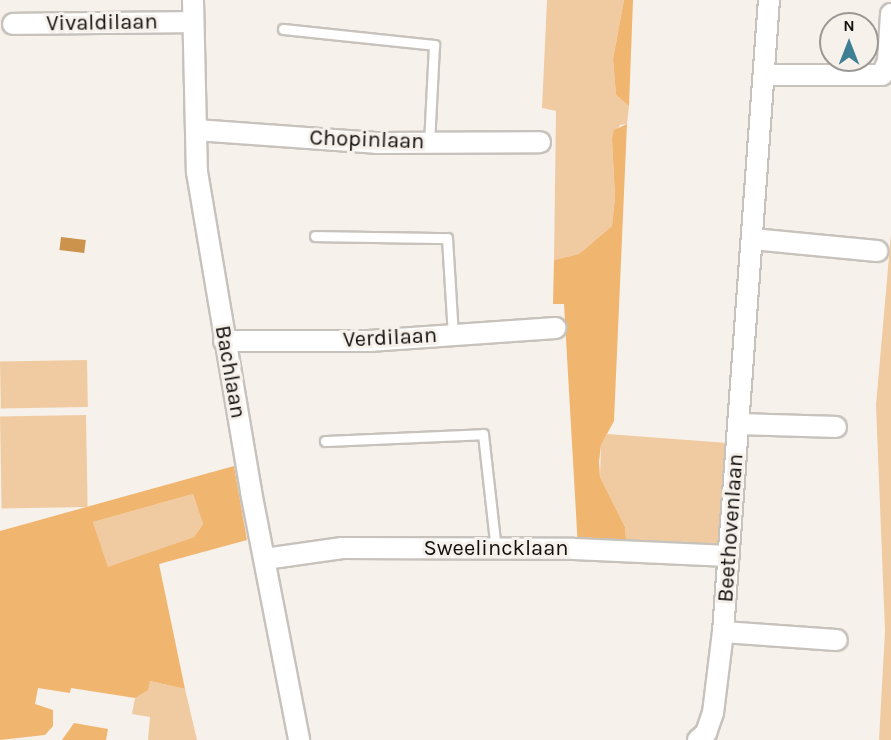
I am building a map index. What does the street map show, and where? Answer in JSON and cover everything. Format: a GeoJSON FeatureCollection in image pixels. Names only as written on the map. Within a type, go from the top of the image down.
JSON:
{"type":"FeatureCollection","features":[{"type":"Feature","properties":{"kind":"street","name":"Bachlaan"},"geometry":{"type":"LineString","coordinates":[[193,0],[197,172],[224,341],[299,740]]}},
{"type":"Feature","properties":{"kind":"street","name":"Beethovenlaan"},"geometry":{"type":"LineString","coordinates":[[698,740],[706,732],[713,713],[723,632],[766,75],[769,0]]}},
{"type":"Feature","properties":{"kind":"street"},"geometry":{"type":"LineString","coordinates":[[766,75],[882,75],[888,61],[891,14]]}},
{"type":"Feature","properties":{"kind":"street","name":"Vivaldilaan"},"geometry":{"type":"LineString","coordinates":[[13,24],[192,22]]}},
{"type":"Feature","properties":{"kind":"street","name":"Chopinlaan"},"geometry":{"type":"LineString","coordinates":[[196,130],[376,143],[540,142]]}},
{"type":"Feature","properties":{"kind":"street"},"geometry":{"type":"LineString","coordinates":[[752,239],[877,251]]}},
{"type":"Feature","properties":{"kind":"street","name":"Verdilaan"},"geometry":{"type":"LineString","coordinates":[[224,341],[369,341],[556,328]]}},
{"type":"Feature","properties":{"kind":"street","name":"Beethovenlaan"},"geometry":{"type":"LineString","coordinates":[[739,424],[836,427]]}},
{"type":"Feature","properties":{"kind":"street","name":"Sweelincklaan"},"geometry":{"type":"LineString","coordinates":[[264,560],[342,548],[496,549],[729,556]]}},
{"type":"Feature","properties":{"kind":"street","name":"Beethovenlaan"},"geometry":{"type":"LineString","coordinates":[[723,632],[837,640]]}},
{"type":"Feature","properties":{"kind":"lane"},"geometry":{"type":"LineString","coordinates":[[283,29],[434,45],[429,143]]}},
{"type":"Feature","properties":{"kind":"lane"},"geometry":{"type":"LineString","coordinates":[[315,236],[447,238],[453,335]]}},
{"type":"Feature","properties":{"kind":"lane"},"geometry":{"type":"LineString","coordinates":[[326,441],[483,434],[496,549]]}},
{"type":"Feature","properties":{"kind":"shaded area"},"geometry":{"type":"Polygon","coordinates":[[[547,0],[624,0],[613,59],[616,95],[629,106],[627,124],[620,125],[612,139],[615,198],[612,226],[579,254],[554,260],[556,111],[542,108],[547,0]]]}},
{"type":"Feature","properties":{"kind":"shaded area"},"geometry":{"type":"Polygon","coordinates":[[[624,0],[633,0],[629,106],[616,95],[613,59],[624,0]]]}},
{"type":"Feature","properties":{"kind":"shaded area"},"geometry":{"type":"Polygon","coordinates":[[[627,124],[614,421],[601,445],[599,462],[600,477],[625,527],[627,549],[578,548],[564,304],[553,304],[554,260],[579,254],[612,226],[615,198],[612,139],[614,130],[627,124]]]}},
{"type":"Feature","properties":{"kind":"shaded area"},"geometry":{"type":"Polygon","coordinates":[[[891,234],[891,740],[879,740],[885,631],[876,405],[891,234]]]}},
{"type":"Feature","properties":{"kind":"shaded area"},"geometry":{"type":"Polygon","coordinates":[[[61,237],[86,240],[84,253],[59,250],[61,237]]]}},
{"type":"Feature","properties":{"kind":"shaded area"},"geometry":{"type":"Polygon","coordinates":[[[87,360],[88,407],[1,409],[0,362],[87,360]]]}},
{"type":"Feature","properties":{"kind":"shaded area"},"geometry":{"type":"Polygon","coordinates":[[[86,415],[88,507],[2,508],[0,417],[86,415]]]}},
{"type":"Feature","properties":{"kind":"shaded area"},"geometry":{"type":"Polygon","coordinates":[[[607,434],[728,443],[721,552],[627,549],[625,527],[600,477],[601,445],[607,434]]]}},
{"type":"Feature","properties":{"kind":"shaded area"},"geometry":{"type":"Polygon","coordinates":[[[234,466],[247,540],[159,564],[185,689],[150,681],[148,690],[135,698],[71,688],[70,693],[38,688],[35,704],[53,710],[53,726],[45,735],[0,740],[0,531],[234,466]],[[193,494],[93,522],[108,567],[194,537],[203,524],[193,494]]]}},
{"type":"Feature","properties":{"kind":"shaded area"},"geometry":{"type":"Polygon","coordinates":[[[193,494],[203,524],[194,537],[108,568],[93,522],[193,494]]]}},
{"type":"Feature","properties":{"kind":"shaded area"},"geometry":{"type":"Polygon","coordinates":[[[150,681],[185,689],[197,740],[148,740],[150,717],[132,714],[135,698],[150,681]]]}},
{"type":"Feature","properties":{"kind":"shaded area"},"geometry":{"type":"Polygon","coordinates":[[[74,723],[108,729],[106,740],[62,740],[74,723]]]}}]}
